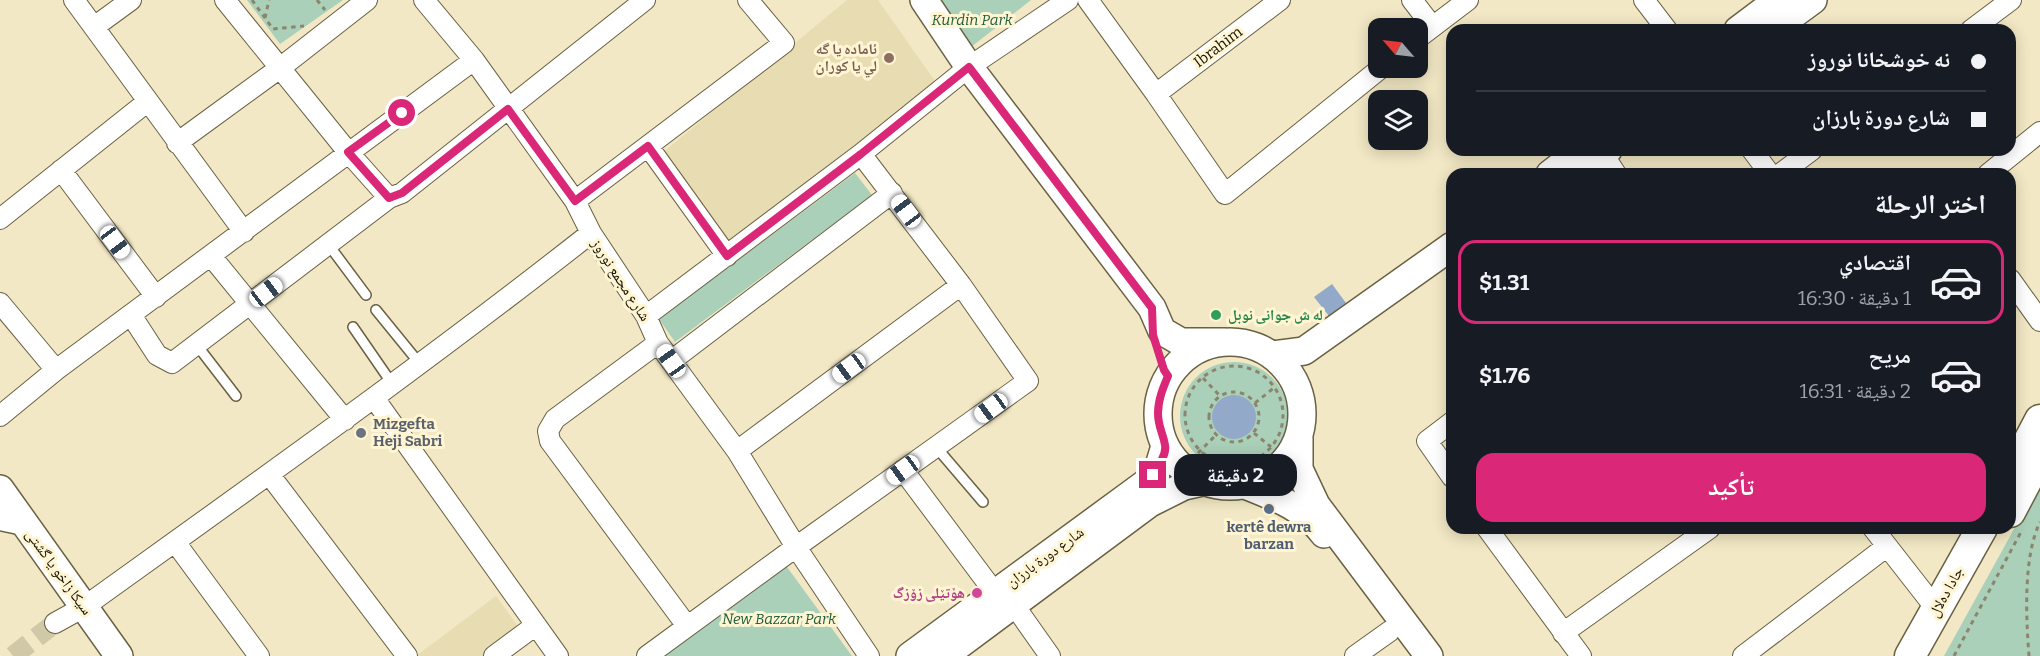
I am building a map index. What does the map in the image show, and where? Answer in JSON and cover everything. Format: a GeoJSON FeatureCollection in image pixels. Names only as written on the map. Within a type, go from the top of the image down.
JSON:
{"type":"FeatureCollection","features":[{"type":"Feature","properties":{"kind":"main road"},"geometry":{"type":"LineString","coordinates":[[924,0],[969,67],[1152,308],[1162,331],[1181,342],[1225,342],[1250,345],[1274,356],[1289,371],[1287,389],[1303,406],[1303,422],[1291,455],[1278,469],[1262,480],[1228,487],[1203,482],[1184,470],[1170,453],[1159,428],[1158,410],[1161,393],[1168,376],[1179,363],[1192,352],[1208,345],[1225,342]]}},
{"type":"Feature","properties":{"kind":"main road"},"geometry":{"type":"LineString","coordinates":[[1746,24],[1778,0]]}},
{"type":"Feature","properties":{"kind":"main road"},"geometry":{"type":"LineString","coordinates":[[1780,24],[1813,0]]}},
{"type":"Feature","properties":{"kind":"main road"},"geometry":{"type":"LineString","coordinates":[[1568,168],[1602,157]]}},
{"type":"Feature","properties":{"kind":"main road"},"geometry":{"type":"LineString","coordinates":[[1585,168],[1602,157]]}},
{"type":"Feature","properties":{"kind":"main road"},"geometry":{"type":"LineString","coordinates":[[1274,356],[1304,351],[1446,250]]}},
{"type":"Feature","properties":{"kind":"main road"},"geometry":{"type":"LineString","coordinates":[[1287,389],[1306,376],[1318,362],[1446,267]]}},
{"type":"Feature","properties":{"kind":"main road"},"geometry":{"type":"LineString","coordinates":[[1152,308],[1153,335],[1168,376]]}},
{"type":"Feature","properties":{"kind":"main road"},"geometry":{"type":"LineString","coordinates":[[2016,466],[2040,420]]}},
{"type":"Feature","properties":{"kind":"main road"},"geometry":{"type":"LineString","coordinates":[[1299,438],[1299,469],[1316,505],[1429,656]]}},
{"type":"Feature","properties":{"kind":"main road","name":"شارع دورة بارزان"},"geometry":{"type":"LineString","coordinates":[[944,656],[1005,599],[1146,483],[1170,453]]}},
{"type":"Feature","properties":{"kind":"main road","name":"جادا دەلال"},"geometry":{"type":"LineString","coordinates":[[2016,513],[2040,456]]}},
{"type":"Feature","properties":{"kind":"main road"},"geometry":{"type":"LineString","coordinates":[[1005,599],[1150,503],[1184,486],[1203,482]]}},
{"type":"Feature","properties":{"kind":"main road"},"geometry":{"type":"LineString","coordinates":[[1245,485],[1290,504],[1321,530],[1408,656]]}},
{"type":"Feature","properties":{"kind":"main road","name":"سیکا زاخو یا گشتى"},"geometry":{"type":"LineString","coordinates":[[0,489],[12,520],[84,607],[118,656]]}},
{"type":"Feature","properties":{"kind":"main road","name":"جادا دەلال"},"geometry":{"type":"LineString","coordinates":[[1910,656],[1979,534]]}},
{"type":"Feature","properties":{"kind":"main road","name":"جادا دەلال"},"geometry":{"type":"LineString","coordinates":[[1946,652],[2006,534]]}},
{"type":"Feature","properties":{"kind":"main road","name":"شارع دورة بارزان"},"geometry":{"type":"LineString","coordinates":[[910,656],[1005,599]]}},
{"type":"Feature","properties":{"kind":"street"},"geometry":{"type":"LineString","coordinates":[[74,0],[244,232]]}},
{"type":"Feature","properties":{"kind":"street"},"geometry":{"type":"LineString","coordinates":[[94,27],[131,0]]}},
{"type":"Feature","properties":{"kind":"street"},"geometry":{"type":"LineString","coordinates":[[225,0],[348,152],[389,198]]}},
{"type":"Feature","properties":{"kind":"street"},"geometry":{"type":"LineString","coordinates":[[177,142],[280,68],[367,0]]}},
{"type":"Feature","properties":{"kind":"street","name":"شارع مجمع نوروز"},"geometry":{"type":"LineString","coordinates":[[424,0],[474,60],[575,201],[591,233],[646,316],[658,343],[737,451],[796,546],[869,656]]}},
{"type":"Feature","properties":{"kind":"street"},"geometry":{"type":"LineString","coordinates":[[131,315],[157,355],[172,363],[389,198],[402,193],[645,0]]}},
{"type":"Feature","properties":{"kind":"street"},"geometry":{"type":"LineString","coordinates":[[575,201],[784,43],[748,0]]}},
{"type":"Feature","properties":{"kind":"street"},"geometry":{"type":"LineString","coordinates":[[646,316],[861,154],[969,67],[1068,0]]}},
{"type":"Feature","properties":{"kind":"street"},"geometry":{"type":"LineString","coordinates":[[1088,0],[1225,194],[1369,78]]}},
{"type":"Feature","properties":{"kind":"street","name":"Ibrahim"},"geometry":{"type":"LineString","coordinates":[[1156,94],[1280,0]]}},
{"type":"Feature","properties":{"kind":"street"},"geometry":{"type":"LineString","coordinates":[[1412,0],[1419,18]]}},
{"type":"Feature","properties":{"kind":"street"},"geometry":{"type":"LineString","coordinates":[[1428,30],[1468,0]]}},
{"type":"Feature","properties":{"kind":"street"},"geometry":{"type":"LineString","coordinates":[[1644,0],[1663,24]]}},
{"type":"Feature","properties":{"kind":"street"},"geometry":{"type":"LineString","coordinates":[[1979,24],[2011,0]]}},
{"type":"Feature","properties":{"kind":"street"},"geometry":{"type":"LineString","coordinates":[[0,416],[56,370],[474,60]]}},
{"type":"Feature","properties":{"kind":"street"},"geometry":{"type":"LineString","coordinates":[[0,219],[147,102]]}},
{"type":"Feature","properties":{"kind":"street"},"geometry":{"type":"LineString","coordinates":[[2016,151],[2040,132]]}},
{"type":"Feature","properties":{"kind":"street"},"geometry":{"type":"LineString","coordinates":[[648,146],[727,256]]}},
{"type":"Feature","properties":{"kind":"street"},"geometry":{"type":"LineString","coordinates":[[647,656],[796,546],[1028,381],[961,285],[861,154]]}},
{"type":"Feature","properties":{"kind":"street"},"geometry":{"type":"LineString","coordinates":[[1788,168],[1804,156]]}},
{"type":"Feature","properties":{"kind":"street"},"geometry":{"type":"LineString","coordinates":[[1995,168],[2010,156]]}},
{"type":"Feature","properties":{"kind":"street"},"geometry":{"type":"LineString","coordinates":[[61,170],[156,297]]}},
{"type":"Feature","properties":{"kind":"street"},"geometry":{"type":"LineString","coordinates":[[671,361],[892,193]]}},
{"type":"Feature","properties":{"kind":"street"},"geometry":{"type":"LineString","coordinates":[[55,623],[84,607],[345,420],[591,233]]}},
{"type":"Feature","properties":{"kind":"street"},"geometry":{"type":"LineString","coordinates":[[211,256],[345,420]]}},
{"type":"Feature","properties":{"kind":"street"},"geometry":{"type":"LineString","coordinates":[[737,451],[961,285]]}},
{"type":"Feature","properties":{"kind":"street"},"geometry":{"type":"LineString","coordinates":[[2016,287],[2040,321]]}},
{"type":"Feature","properties":{"kind":"street"},"geometry":{"type":"LineString","coordinates":[[0,303],[56,370]]}},
{"type":"Feature","properties":{"kind":"street"},"geometry":{"type":"LineString","coordinates":[[658,343],[555,420],[548,431],[550,441],[687,626]]}},
{"type":"Feature","properties":{"kind":"street"},"geometry":{"type":"LineString","coordinates":[[374,398],[558,656]]}},
{"type":"Feature","properties":{"kind":"street"},"geometry":{"type":"LineString","coordinates":[[1446,426],[1426,441],[1446,469]]}},
{"type":"Feature","properties":{"kind":"street"},"geometry":{"type":"LineString","coordinates":[[903,470],[1050,656]]}},
{"type":"Feature","properties":{"kind":"street"},"geometry":{"type":"LineString","coordinates":[[269,474],[407,656]]}},
{"type":"Feature","properties":{"kind":"street"},"geometry":{"type":"LineString","coordinates":[[1495,534],[1581,656]]}},
{"type":"Feature","properties":{"kind":"street"},"geometry":{"type":"LineString","coordinates":[[1563,633],[1702,534]]}},
{"type":"Feature","properties":{"kind":"street"},"geometry":{"type":"LineString","coordinates":[[1877,534],[1937,610]]}},
{"type":"Feature","properties":{"kind":"street"},"geometry":{"type":"LineString","coordinates":[[175,542],[258,656]]}},
{"type":"Feature","properties":{"kind":"street"},"geometry":{"type":"LineString","coordinates":[[1743,656],[1886,546]]}},
{"type":"Feature","properties":{"kind":"street"},"geometry":{"type":"LineString","coordinates":[[494,656],[536,625]]}},
{"type":"Feature","properties":{"kind":"street"},"geometry":{"type":"LineString","coordinates":[[1355,656],[1390,631]]}},
{"type":"Feature","properties":{"kind":"lane"},"geometry":{"type":"LineString","coordinates":[[328,244],[366,295]]}},
{"type":"Feature","properties":{"kind":"lane"},"geometry":{"type":"LineString","coordinates":[[376,310],[420,364]]}},
{"type":"Feature","properties":{"kind":"lane"},"geometry":{"type":"LineString","coordinates":[[353,327],[393,385]]}},
{"type":"Feature","properties":{"kind":"lane"},"geometry":{"type":"LineString","coordinates":[[196,344],[236,396]]}},
{"type":"Feature","properties":{"kind":"lane"},"geometry":{"type":"LineString","coordinates":[[935,447],[983,502]]}},
{"type":"Feature","properties":{"kind":"path"},"geometry":{"type":"LineString","coordinates":[[252,0],[273,29],[303,27],[311,22]]}},
{"type":"Feature","properties":{"kind":"path"},"geometry":{"type":"LineString","coordinates":[[265,18],[269,0]]}},
{"type":"Feature","properties":{"kind":"path"},"geometry":{"type":"LineString","coordinates":[[317,0],[327,13]]}},
{"type":"Feature","properties":{"kind":"path"},"geometry":{"type":"LineString","coordinates":[[1233,366],[1249,368],[1287,389],[1281,402],[1283,418],[1280,434],[1260,457],[1233,464],[1219,462],[1201,450],[1189,433],[1186,418],[1190,397],[1203,378],[1217,370],[1233,366]]}},
{"type":"Feature","properties":{"kind":"path"},"geometry":{"type":"LineString","coordinates":[[1203,378],[1221,396]]}},
{"type":"Feature","properties":{"kind":"path"},"geometry":{"type":"LineString","coordinates":[[1255,403],[1287,389]]}},
{"type":"Feature","properties":{"kind":"path"},"geometry":{"type":"LineString","coordinates":[[1228,393],[1243,393],[1255,403],[1259,418],[1254,433],[1247,439],[1231,443],[1216,435],[1211,429],[1209,414],[1215,401],[1221,396],[1228,393]]}},
{"type":"Feature","properties":{"kind":"path"},"geometry":{"type":"LineString","coordinates":[[1254,433],[1271,447]]}},
{"type":"Feature","properties":{"kind":"path"},"geometry":{"type":"LineString","coordinates":[[1170,453],[1193,458],[1216,435]]}},
{"type":"Feature","properties":{"kind":"path"},"geometry":{"type":"LineString","coordinates":[[2029,656],[2026,614],[2031,547],[2040,522]]}},
{"type":"Feature","properties":{"kind":"path"},"geometry":{"type":"LineString","coordinates":[[1946,652],[2006,534]]}},
{"type":"Feature","properties":{"kind":"path"},"geometry":{"type":"LineString","coordinates":[[1946,652],[1954,656]]}},
{"type":"Feature","properties":{"kind":"path"},"geometry":{"type":"LineString","coordinates":[[1946,652],[1960,656]]}},
{"type":"Feature","properties":{"kind":"shaded area"},"geometry":{"type":"Polygon","coordinates":[[[847,0],[878,0],[937,84],[727,242],[662,153],[847,0]]]}},
{"type":"Feature","properties":{"kind":"shaded area"},"geometry":{"type":"Polygon","coordinates":[[[496,596],[520,629],[485,656],[416,656],[496,596]]]}},
{"type":"Feature","properties":{"kind":"green space"},"geometry":{"type":"Polygon","coordinates":[[[247,0],[343,0],[280,44],[247,0]]]}},
{"type":"Feature","properties":{"kind":"green space","name":"Kurdin Park"},"geometry":{"type":"Polygon","coordinates":[[[930,0],[1031,0],[966,51],[930,0]]]}},
{"type":"Feature","properties":{"kind":"green space"},"geometry":{"type":"Polygon","coordinates":[[[855,173],[872,195],[675,342],[659,319],[855,173]]]}},
{"type":"Feature","properties":{"kind":"green space"},"geometry":{"type":"Polygon","coordinates":[[[1234,362],[1255,366],[1272,378],[1284,395],[1288,416],[1284,437],[1272,454],[1255,466],[1234,470],[1213,466],[1196,454],[1184,437],[1180,416],[1184,395],[1196,378],[1213,366],[1234,362]]]}},
{"type":"Feature","properties":{"kind":"green space"},"geometry":{"type":"Polygon","coordinates":[[[2040,482],[2040,656],[1944,656],[2011,534],[2016,534],[2016,526],[2040,482]]]}},
{"type":"Feature","properties":{"kind":"green space","name":"New Bazzar Park"},"geometry":{"type":"Polygon","coordinates":[[[787,567],[852,656],[664,656],[787,567]]]}},
{"type":"Feature","properties":{"kind":"water"},"geometry":{"type":"Polygon","coordinates":[[[1332,284],[1346,303],[1329,316],[1314,297],[1332,284]]]}},
{"type":"Feature","properties":{"kind":"water"},"geometry":{"type":"Polygon","coordinates":[[[1234,395],[1249,402],[1256,417],[1249,432],[1234,439],[1219,432],[1212,417],[1219,402],[1234,395]]]}},
{"type":"Feature","properties":{"kind":"tunnel"},"geometry":{"type":"LineString","coordinates":[[13,656],[55,623]]}},
{"type":"Feature","properties":{"kind":"place","name":"ئاماده يا گه لي يا كوران"},"geometry":{"type":"Point","coordinates":[889,58]}},
{"type":"Feature","properties":{"kind":"place","name":"له ش جوانى نوبل"},"geometry":{"type":"Point","coordinates":[1216,315]}},
{"type":"Feature","properties":{"kind":"place","name":"Mizgefta Heji Sabri"},"geometry":{"type":"Point","coordinates":[361,433]}},
{"type":"Feature","properties":{"kind":"place","name":"kertê dewra barzan"},"geometry":{"type":"Point","coordinates":[1269,509]}},
{"type":"Feature","properties":{"kind":"place","name":"هۆتێلی زۆزگ"},"geometry":{"type":"Point","coordinates":[977,593]}},
{"type":"Feature","properties":{"kind":"route"},"geometry":{"type":"LineString","coordinates":[[402,113],[348,152],[389,198],[402,193],[508,109],[575,201],[648,146],[727,256],[861,154],[969,67],[1152,308],[1153,335],[1168,376],[1161,393],[1158,410],[1159,428],[1165,446],[1159,466],[1153,475]]}}]}
